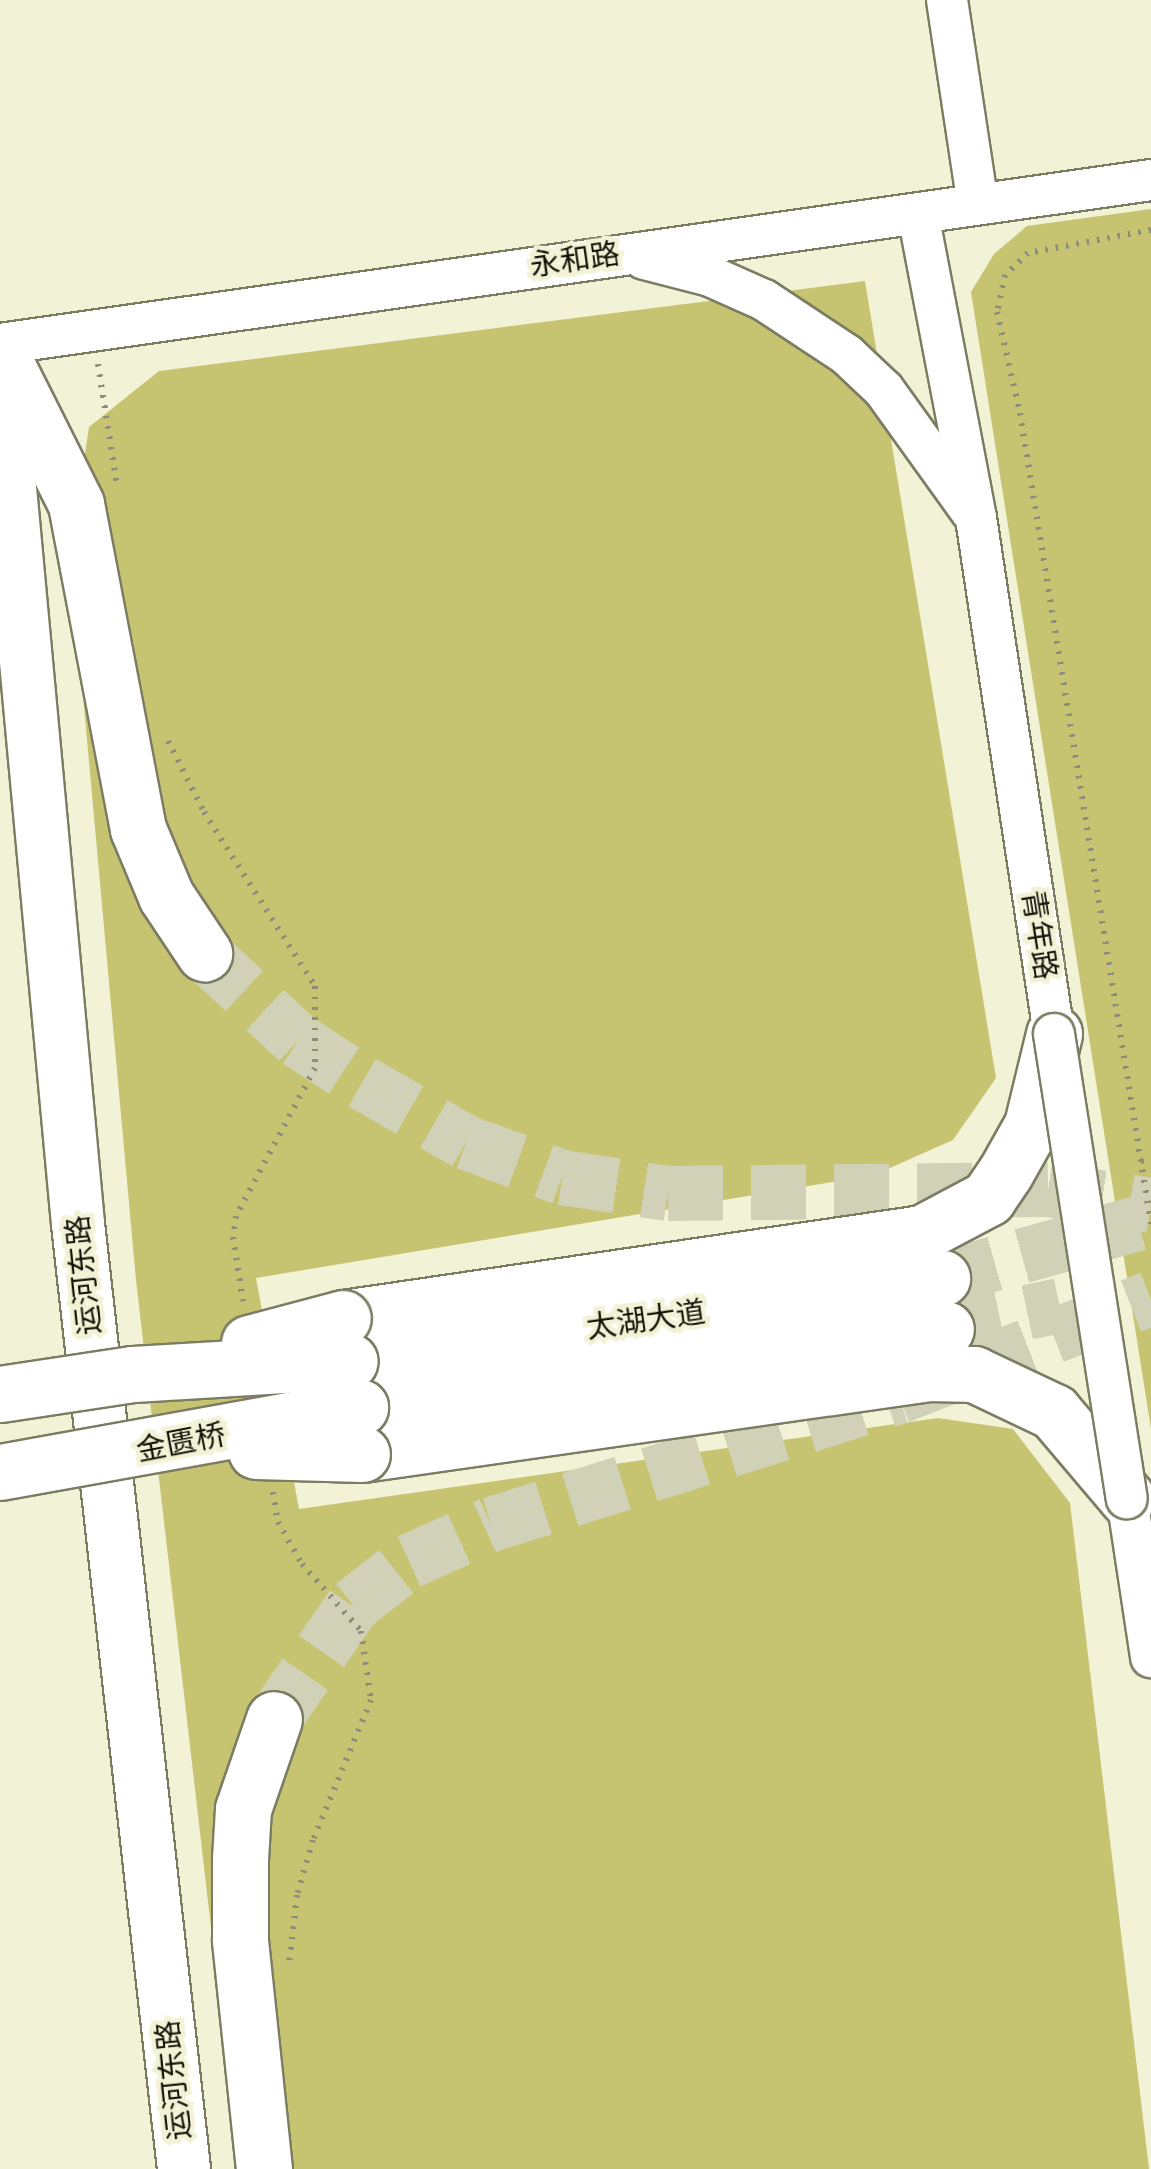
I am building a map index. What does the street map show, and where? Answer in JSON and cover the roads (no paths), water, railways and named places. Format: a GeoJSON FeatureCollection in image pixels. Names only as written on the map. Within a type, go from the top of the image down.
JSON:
{"type":"FeatureCollection","features":[{"type":"Feature","properties":{"kind":"highway"},"geometry":{"type":"LineString","coordinates":[[0,352],[76,504],[138,829],[166,896],[204,953]]}},
{"type":"Feature","properties":{"kind":"highway"},"geometry":{"type":"LineString","coordinates":[[354,1385],[922,1233],[958,1218],[996,1186],[1032,1125],[1054,1034]]}},
{"type":"Feature","properties":{"kind":"highway","name":"太湖大道"},"geometry":{"type":"LineString","coordinates":[[354,1385],[944,1304]]}},
{"type":"Feature","properties":{"kind":"highway"},"geometry":{"type":"LineString","coordinates":[[0,1394],[134,1374],[354,1385],[974,1374],[1054,1412],[1127,1498]]}},
{"type":"Feature","properties":{"kind":"highway","name":"金匮桥"},"geometry":{"type":"LineString","coordinates":[[0,1472],[158,1448],[354,1385]]}},
{"type":"Feature","properties":{"kind":"highway"},"geometry":{"type":"LineString","coordinates":[[264,2169],[240,1939],[240,1860],[242,1809],[274,1719]]}},
{"type":"Feature","properties":{"kind":"main road","name":"运河东路"},"geometry":{"type":"LineString","coordinates":[[0,380],[78,1224],[184,2169]]}},
{"type":"Feature","properties":{"kind":"street"},"geometry":{"type":"LineString","coordinates":[[948,0],[978,204]]}},
{"type":"Feature","properties":{"kind":"street","name":"永和路"},"geometry":{"type":"LineString","coordinates":[[0,344],[1151,180]]}},
{"type":"Feature","properties":{"kind":"street","name":"青年路"},"geometry":{"type":"LineString","coordinates":[[918,214],[976,518],[1151,1657]]}},
{"type":"Feature","properties":{"kind":"street"},"geometry":{"type":"LineString","coordinates":[[620,253],[710,276],[764,300],[847,356],[884,390],[976,518]]}},
{"type":"Feature","properties":{"kind":"tunnel"},"geometry":{"type":"LineString","coordinates":[[204,953],[298,1040],[362,1082],[466,1142],[562,1177],[668,1193],[1048,1189],[1151,1205]]}},
{"type":"Feature","properties":{"kind":"tunnel"},"geometry":{"type":"LineString","coordinates":[[942,1278],[1138,1223]]}},
{"type":"Feature","properties":{"kind":"tunnel"},"geometry":{"type":"LineString","coordinates":[[274,1719],[353,1605],[409,1561],[491,1524],[899,1396],[1151,1298]]}},
{"type":"Feature","properties":{"kind":"tunnel"},"geometry":{"type":"LineString","coordinates":[[946,1329],[1060,1305]]}}]}
